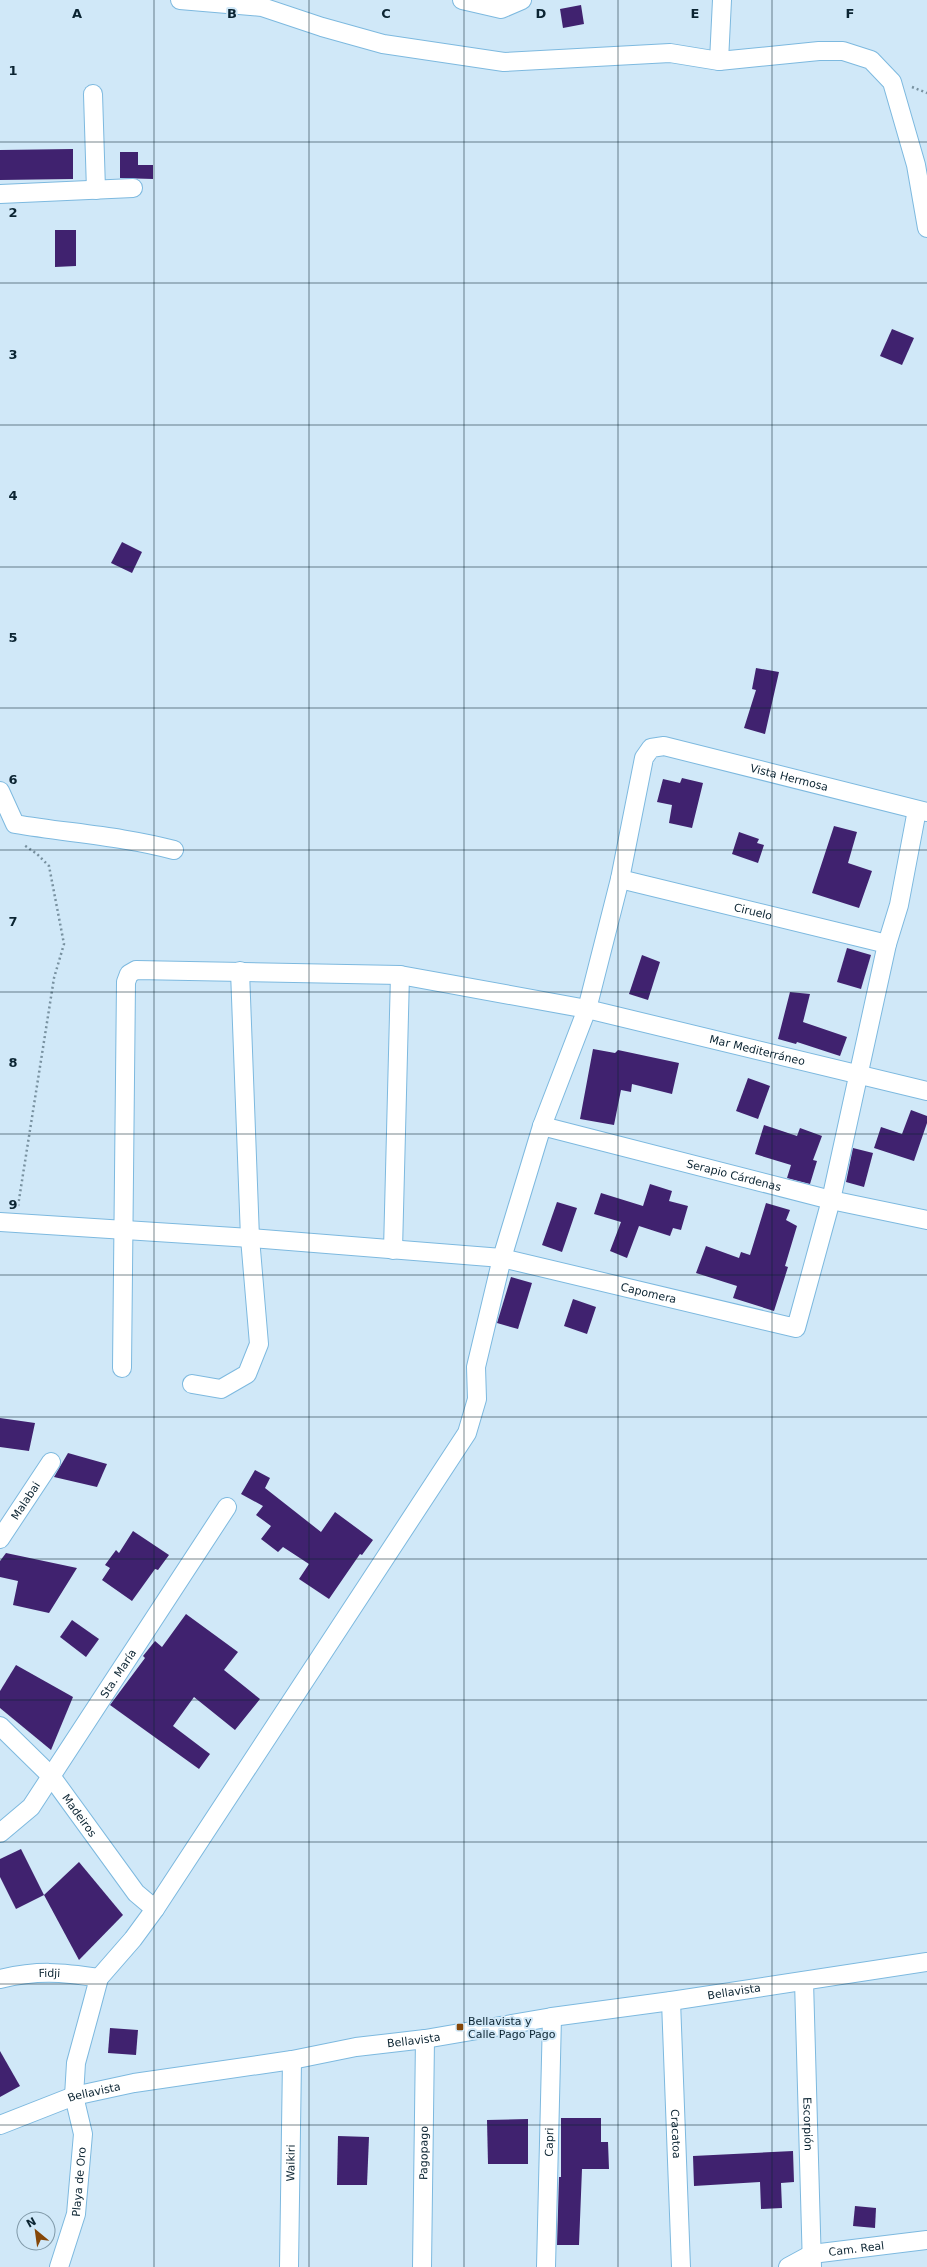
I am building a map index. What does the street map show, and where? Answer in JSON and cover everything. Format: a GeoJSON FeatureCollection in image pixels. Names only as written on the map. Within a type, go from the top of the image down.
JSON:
{"type":"FeatureCollection","features":[{"type":"Feature","properties":{"kind":"street"},"geometry":{"type":"LineString","coordinates":[[180,0],[262,7],[322,27],[383,44],[504,62],[670,53],[719,61],[819,51],[843,51],[871,60],[892,82],[916,165],[927,228]]}},
{"type":"Feature","properties":{"kind":"street"},"geometry":{"type":"LineString","coordinates":[[462,0],[501,9],[521,1]]}},
{"type":"Feature","properties":{"kind":"street"},"geometry":{"type":"LineString","coordinates":[[719,61],[722,0]]}},
{"type":"Feature","properties":{"kind":"street"},"geometry":{"type":"LineString","coordinates":[[93,94],[96,190]]}},
{"type":"Feature","properties":{"kind":"street"},"geometry":{"type":"LineString","coordinates":[[0,194],[133,188]]}},
{"type":"Feature","properties":{"kind":"street","name":"Vista Hermosa"},"geometry":{"type":"LineString","coordinates":[[620,879],[644,758],[652,748],[664,746],[922,811]]}},
{"type":"Feature","properties":{"kind":"street"},"geometry":{"type":"LineString","coordinates":[[0,791],[15,824],[71,833],[140,841],[174,850]]}},
{"type":"Feature","properties":{"kind":"street"},"geometry":{"type":"LineString","coordinates":[[831,1200],[887,944],[899,905],[922,811]]}},
{"type":"Feature","properties":{"kind":"street"},"geometry":{"type":"LineString","coordinates":[[99,1978],[133,1939],[155,1909],[467,1433],[477,1399],[476,1367],[502,1258],[542,1126],[587,1009],[620,879]]}},
{"type":"Feature","properties":{"kind":"street","name":"Ciruelo"},"geometry":{"type":"LineString","coordinates":[[620,879],[887,944]]}},
{"type":"Feature","properties":{"kind":"street","name":"Mar Mediterráneo"},"geometry":{"type":"LineString","coordinates":[[122,1230],[126,982],[129,974],[136,970],[400,975],[587,1009],[927,1091]]}},
{"type":"Feature","properties":{"kind":"street"},"geometry":{"type":"LineString","coordinates":[[192,1384],[221,1389],[247,1374],[259,1344],[250,1238],[240,971]]}},
{"type":"Feature","properties":{"kind":"street"},"geometry":{"type":"LineString","coordinates":[[393,1250],[400,975]]}},
{"type":"Feature","properties":{"kind":"street","name":"Serapio Cárdenas"},"geometry":{"type":"LineString","coordinates":[[542,1126],[831,1200],[927,1220]]}},
{"type":"Feature","properties":{"kind":"street","name":"Capomera"},"geometry":{"type":"LineString","coordinates":[[8,1222],[250,1238],[502,1258],[796,1328],[831,1200]]}},
{"type":"Feature","properties":{"kind":"street"},"geometry":{"type":"LineString","coordinates":[[122,1230],[122,1368]]}},
{"type":"Feature","properties":{"kind":"street","name":"Malabai"},"geometry":{"type":"LineString","coordinates":[[0,1539],[51,1462]]}},
{"type":"Feature","properties":{"kind":"street","name":"Sta. María"},"geometry":{"type":"LineString","coordinates":[[0,1833],[31,1807],[227,1507]]}},
{"type":"Feature","properties":{"kind":"street","name":"Madeiros"},"geometry":{"type":"LineString","coordinates":[[0,1726],[51,1776],[136,1893],[155,1909]]}},
{"type":"Feature","properties":{"kind":"street","name":"Bellavista"},"geometry":{"type":"LineString","coordinates":[[0,2125],[74,2096],[134,2083],[292,2060],[356,2047],[425,2040],[552,2017],[671,2002],[927,1962]]}},
{"type":"Feature","properties":{"kind":"street","name":"Fidji"},"geometry":{"type":"LineString","coordinates":[[0,1979],[24,1973],[61,1972],[99,1978]]}},
{"type":"Feature","properties":{"kind":"street","name":"Playa de Oro"},"geometry":{"type":"LineString","coordinates":[[59,2267],[76,2207],[83,2134],[74,2096],[76,2063],[99,1978]]}},
{"type":"Feature","properties":{"kind":"street","name":"Escorpión"},"geometry":{"type":"LineString","coordinates":[[804,1982],[812,2260]]}},
{"type":"Feature","properties":{"kind":"street","name":"Cracatoa"},"geometry":{"type":"LineString","coordinates":[[671,2002],[681,2267]]}},
{"type":"Feature","properties":{"kind":"street","name":"Capri"},"geometry":{"type":"LineString","coordinates":[[546,2267],[552,2017]]}},
{"type":"Feature","properties":{"kind":"street","name":"Pagopago"},"geometry":{"type":"LineString","coordinates":[[422,2267],[425,2040]]}},
{"type":"Feature","properties":{"kind":"street","name":"Waikiri"},"geometry":{"type":"LineString","coordinates":[[289,2267],[292,2060]]}},
{"type":"Feature","properties":{"kind":"street","name":"Cam. Real"},"geometry":{"type":"LineString","coordinates":[[788,2267],[812,2260],[927,2240]]}},
{"type":"Feature","properties":{"kind":"path"},"geometry":{"type":"LineString","coordinates":[[8,1222],[54,978],[64,944],[49,866],[37,854],[20,842],[15,824]]}},
{"type":"Feature","properties":{"kind":"building"},"geometry":{"type":"Polygon","coordinates":[[[581,5],[584,24],[563,28],[560,9],[581,5]]]}},
{"type":"Feature","properties":{"kind":"building"},"geometry":{"type":"Polygon","coordinates":[[[73,149],[73,179],[0,180],[0,150],[73,149]]]}},
{"type":"Feature","properties":{"kind":"building"},"geometry":{"type":"Polygon","coordinates":[[[120,152],[138,152],[138,165],[153,165],[153,179],[120,178],[120,152]]]}},
{"type":"Feature","properties":{"kind":"building"},"geometry":{"type":"Polygon","coordinates":[[[55,230],[76,230],[76,266],[55,267],[55,230]]]}},
{"type":"Feature","properties":{"kind":"building"},"geometry":{"type":"Polygon","coordinates":[[[892,329],[914,338],[902,365],[880,356],[892,329]]]}},
{"type":"Feature","properties":{"kind":"building"},"geometry":{"type":"Polygon","coordinates":[[[122,542],[142,552],[132,573],[111,563],[122,542]]]}},
{"type":"Feature","properties":{"kind":"building"},"geometry":{"type":"Polygon","coordinates":[[[756,668],[779,672],[765,734],[744,728],[756,690],[752,689],[756,668]]]}},
{"type":"Feature","properties":{"kind":"building"},"geometry":{"type":"Polygon","coordinates":[[[682,778],[703,783],[692,828],[669,823],[672,805],[657,802],[663,779],[680,783],[682,778]]]}},
{"type":"Feature","properties":{"kind":"building"},"geometry":{"type":"Polygon","coordinates":[[[834,826],[857,832],[848,863],[872,871],[859,908],[812,893],[834,826]]]}},
{"type":"Feature","properties":{"kind":"building"},"geometry":{"type":"Polygon","coordinates":[[[739,832],[759,839],[757,843],[764,845],[758,863],[732,854],[739,832]]]}},
{"type":"Feature","properties":{"kind":"building"},"geometry":{"type":"Polygon","coordinates":[[[847,948],[871,955],[861,989],[837,982],[847,948]]]}},
{"type":"Feature","properties":{"kind":"building"},"geometry":{"type":"Polygon","coordinates":[[[642,955],[660,962],[648,1000],[629,994],[642,955]]]}},
{"type":"Feature","properties":{"kind":"building"},"geometry":{"type":"Polygon","coordinates":[[[790,992],[810,994],[803,1022],[847,1037],[840,1056],[797,1042],[796,1044],[778,1039],[790,992]]]}},
{"type":"Feature","properties":{"kind":"building"},"geometry":{"type":"Polygon","coordinates":[[[593,1049],[615,1053],[618,1050],[679,1063],[672,1094],[632,1084],[631,1092],[621,1090],[614,1125],[580,1119],[593,1049]]]}},
{"type":"Feature","properties":{"kind":"building"},"geometry":{"type":"Polygon","coordinates":[[[748,1078],[770,1086],[758,1119],[736,1111],[748,1078]]]}},
{"type":"Feature","properties":{"kind":"building"},"geometry":{"type":"Polygon","coordinates":[[[911,1110],[927,1116],[927,1123],[914,1161],[874,1148],[881,1127],[902,1134],[911,1110]]]}},
{"type":"Feature","properties":{"kind":"building"},"geometry":{"type":"Polygon","coordinates":[[[764,1125],[797,1136],[800,1128],[822,1136],[813,1160],[817,1161],[810,1184],[787,1178],[791,1165],[755,1154],[764,1125]]]}},
{"type":"Feature","properties":{"kind":"building"},"geometry":{"type":"Polygon","coordinates":[[[853,1148],[873,1153],[864,1187],[846,1182],[853,1148]]]}},
{"type":"Feature","properties":{"kind":"building"},"geometry":{"type":"Polygon","coordinates":[[[650,1184],[672,1191],[669,1201],[688,1206],[681,1230],[673,1228],[670,1236],[639,1226],[627,1258],[610,1251],[621,1222],[594,1214],[601,1193],[643,1206],[650,1184]]]}},
{"type":"Feature","properties":{"kind":"building"},"geometry":{"type":"Polygon","coordinates":[[[557,1202],[577,1208],[562,1252],[542,1245],[557,1202]]]}},
{"type":"Feature","properties":{"kind":"building"},"geometry":{"type":"Polygon","coordinates":[[[766,1203],[790,1210],[786,1220],[797,1226],[785,1266],[788,1267],[774,1311],[733,1298],[737,1286],[696,1273],[706,1246],[739,1258],[741,1252],[750,1255],[766,1203]]]}},
{"type":"Feature","properties":{"kind":"building"},"geometry":{"type":"Polygon","coordinates":[[[511,1277],[532,1283],[518,1329],[497,1323],[511,1277]]]}},
{"type":"Feature","properties":{"kind":"building"},"geometry":{"type":"Polygon","coordinates":[[[573,1299],[596,1307],[587,1334],[564,1326],[573,1299]]]}},
{"type":"Feature","properties":{"kind":"building"},"geometry":{"type":"Polygon","coordinates":[[[0,1418],[35,1423],[29,1451],[0,1447],[0,1418]]]}},
{"type":"Feature","properties":{"kind":"building"},"geometry":{"type":"Polygon","coordinates":[[[68,1453],[107,1464],[97,1487],[54,1477],[68,1453]]]}},
{"type":"Feature","properties":{"kind":"building"},"geometry":{"type":"Polygon","coordinates":[[[255,1470],[270,1478],[265,1488],[321,1532],[335,1512],[373,1540],[362,1555],[360,1554],[329,1599],[299,1579],[309,1564],[283,1547],[278,1552],[261,1539],[271,1526],[256,1515],[263,1506],[241,1494],[255,1470]]]}},
{"type":"Feature","properties":{"kind":"building"},"geometry":{"type":"Polygon","coordinates":[[[133,1531],[169,1555],[158,1570],[155,1569],[132,1601],[102,1580],[110,1568],[105,1565],[116,1550],[119,1553],[133,1531]]]}},
{"type":"Feature","properties":{"kind":"building"},"geometry":{"type":"Polygon","coordinates":[[[6,1553],[77,1568],[49,1613],[13,1605],[18,1581],[0,1577],[0,1561],[6,1553]]]}},
{"type":"Feature","properties":{"kind":"building"},"geometry":{"type":"Polygon","coordinates":[[[186,1614],[238,1652],[224,1670],[260,1699],[235,1730],[194,1697],[173,1726],[210,1754],[199,1769],[110,1705],[145,1658],[143,1656],[155,1641],[162,1647],[186,1614]]]}},
{"type":"Feature","properties":{"kind":"building"},"geometry":{"type":"Polygon","coordinates":[[[72,1620],[99,1639],[86,1657],[60,1637],[72,1620]]]}},
{"type":"Feature","properties":{"kind":"building"},"geometry":{"type":"Polygon","coordinates":[[[16,1665],[73,1697],[51,1750],[0,1708],[0,1691],[16,1665]]]}},
{"type":"Feature","properties":{"kind":"building"},"geometry":{"type":"Polygon","coordinates":[[[21,1849],[44,1895],[16,1909],[0,1877],[0,1859],[21,1849]]]}},
{"type":"Feature","properties":{"kind":"building"},"geometry":{"type":"Polygon","coordinates":[[[79,1862],[123,1915],[79,1960],[44,1895],[79,1862]]]}},
{"type":"Feature","properties":{"kind":"building"},"geometry":{"type":"Polygon","coordinates":[[[110,2028],[138,2030],[136,2055],[108,2053],[110,2028]]]}},
{"type":"Feature","properties":{"kind":"building"},"geometry":{"type":"Polygon","coordinates":[[[0,2051],[20,2086],[0,2097],[0,2051]]]}},
{"type":"Feature","properties":{"kind":"building"},"geometry":{"type":"Polygon","coordinates":[[[561,2118],[601,2118],[601,2142],[608,2142],[609,2169],[582,2169],[579,2245],[557,2245],[559,2177],[561,2177],[561,2118]]]}},
{"type":"Feature","properties":{"kind":"building"},"geometry":{"type":"Polygon","coordinates":[[[528,2119],[528,2164],[488,2164],[487,2120],[528,2119]]]}},
{"type":"Feature","properties":{"kind":"building"},"geometry":{"type":"Polygon","coordinates":[[[338,2136],[369,2137],[367,2185],[337,2185],[338,2136]]]}},
{"type":"Feature","properties":{"kind":"building"},"geometry":{"type":"Polygon","coordinates":[[[793,2151],[794,2182],[781,2183],[782,2208],[761,2209],[760,2182],[694,2186],[693,2156],[793,2151]]]}},
{"type":"Feature","properties":{"kind":"building"},"geometry":{"type":"Polygon","coordinates":[[[855,2206],[876,2208],[875,2228],[853,2226],[855,2206]]]}},
{"type":"Feature","properties":{"kind":"place","name":"Bellavista y Calle Pago Pago"},"geometry":{"type":"Point","coordinates":[460,2027]}}]}
